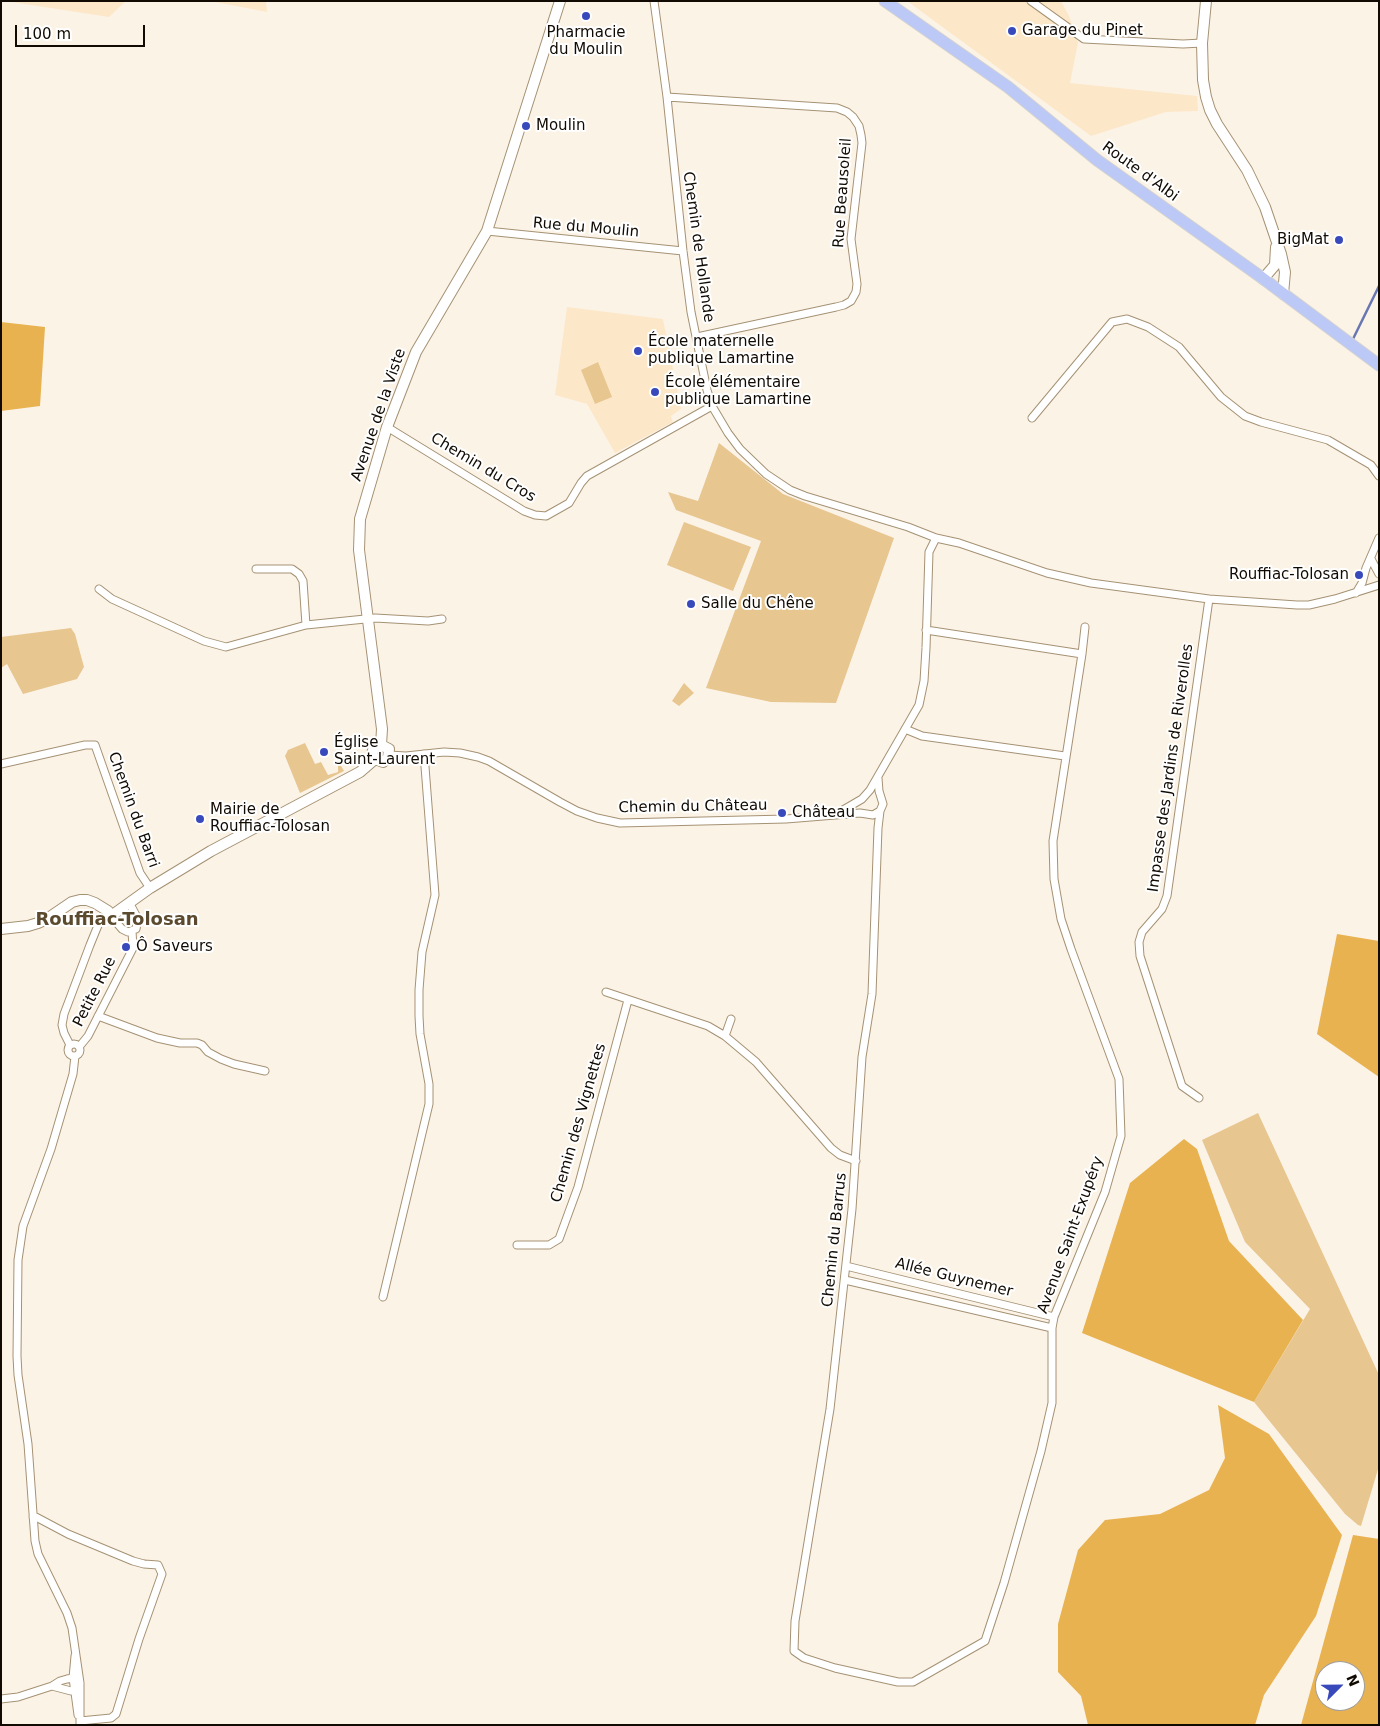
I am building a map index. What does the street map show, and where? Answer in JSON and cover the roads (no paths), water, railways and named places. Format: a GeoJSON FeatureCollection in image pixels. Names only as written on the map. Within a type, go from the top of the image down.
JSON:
{"type":"FeatureCollection","features":[{"type":"Feature","properties":{"kind":"main road","name":"Route d'Albi"},"geometry":{"type":"LineString","coordinates":[[885,1],[1008,87],[1097,160],[1379,365]]}},
{"type":"Feature","properties":{"kind":"street","name":"Avenue de la Viste"},"geometry":{"type":"LineString","coordinates":[[381,745],[382,729],[359,550],[360,520],[387,427],[416,352],[487,231],[560,1]]}},
{"type":"Feature","properties":{"kind":"street","name":"Chemin de Hollande"},"geometry":{"type":"LineString","coordinates":[[654,1],[667,97],[683,251],[707,390],[719,420],[740,449],[766,474],[784,486],[805,496],[1073,580],[1112,587],[1209,599],[1297,605],[1319,603],[1379,585]]}},
{"type":"Feature","properties":{"kind":"street"},"geometry":{"type":"LineString","coordinates":[[1030,1],[1084,39],[1183,44],[1202,43]]}},
{"type":"Feature","properties":{"kind":"street"},"geometry":{"type":"LineString","coordinates":[[1206,1],[1202,43],[1203,80],[1210,110],[1247,170],[1265,207],[1276,236],[1285,272],[1283,294]]}},
{"type":"Feature","properties":{"kind":"street","name":"Rue Beausoleil"},"geometry":{"type":"LineString","coordinates":[[667,97],[837,108],[847,112],[853,118],[859,126],[862,135],[851,239],[857,284],[856,292],[851,301],[836,307],[697,337]]}},
{"type":"Feature","properties":{"kind":"street","name":"Rue du Moulin"},"geometry":{"type":"LineString","coordinates":[[487,231],[683,251]]}},
{"type":"Feature","properties":{"kind":"street"},"geometry":{"type":"LineString","coordinates":[[1263,279],[1275,265],[1277,254],[1276,236]]}},
{"type":"Feature","properties":{"kind":"street"},"geometry":{"type":"LineString","coordinates":[[1032,418],[1112,322],[1127,319],[1148,327],[1179,347],[1221,397],[1245,416],[1328,440],[1371,466],[1379,476]]}},
{"type":"Feature","properties":{"kind":"street","name":"Chemin du Cros"},"geometry":{"type":"LineString","coordinates":[[387,427],[524,511],[535,516],[546,516],[569,503],[580,482],[587,476],[712,406]]}},
{"type":"Feature","properties":{"kind":"street","name":"Chemin du Château"},"geometry":{"type":"LineString","coordinates":[[833,816],[864,797],[878,778],[919,705],[924,681],[928,552],[936,538]]}},
{"type":"Feature","properties":{"kind":"street"},"geometry":{"type":"LineString","coordinates":[[1356,593],[1362,583],[1379,538]]}},
{"type":"Feature","properties":{"kind":"street"},"geometry":{"type":"LineString","coordinates":[[1371,559],[1379,574]]}},
{"type":"Feature","properties":{"kind":"street"},"geometry":{"type":"LineString","coordinates":[[256,569],[292,569],[299,574],[303,581],[306,625]]}},
{"type":"Feature","properties":{"kind":"street"},"geometry":{"type":"LineString","coordinates":[[99,589],[112,600],[204,641],[226,647],[306,625],[368,619],[428,621],[442,619]]}},
{"type":"Feature","properties":{"kind":"street","name":"Impasse des Jardins de Riverolles"},"geometry":{"type":"LineString","coordinates":[[1199,1098],[1182,1086],[1140,956],[1139,942],[1142,932],[1162,909],[1167,896],[1209,599]]}},
{"type":"Feature","properties":{"kind":"street","name":"Avenue Saint-Exupéry"},"geometry":{"type":"LineString","coordinates":[[794,1651],[804,1658],[835,1668],[898,1682],[913,1682],[984,1641],[1004,1583],[1041,1451],[1052,1403],[1052,1328],[1054,1317],[1105,1192],[1121,1136],[1119,1079],[1070,949],[1061,918],[1054,879],[1053,841],[1085,628]]}},
{"type":"Feature","properties":{"kind":"street"},"geometry":{"type":"LineString","coordinates":[[926,630],[1082,654]]}},
{"type":"Feature","properties":{"kind":"street"},"geometry":{"type":"LineString","coordinates":[[905,729],[922,736],[1065,756]]}},
{"type":"Feature","properties":{"kind":"street","name":"Chemin du Barri"},"geometry":{"type":"LineString","coordinates":[[1,764],[67,749],[95,745],[140,873],[150,888]]}},
{"type":"Feature","properties":{"kind":"street"},"geometry":{"type":"LineString","coordinates":[[381,745],[389,749],[389,755],[383,762],[375,759],[372,755],[376,746],[381,745]]}},
{"type":"Feature","properties":{"kind":"street","name":"Chemin du Château"},"geometry":{"type":"LineString","coordinates":[[389,755],[460,753],[483,758],[577,811],[620,823],[786,819],[868,814]]}},
{"type":"Feature","properties":{"kind":"street"},"geometry":{"type":"LineString","coordinates":[[383,1297],[429,1104],[429,1084],[418,1016],[420,964],[435,895],[424,754]]}},
{"type":"Feature","properties":{"kind":"street"},"geometry":{"type":"LineString","coordinates":[[75,1056],[70,1055],[68,1051],[70,1045],[62,1025],[64,1014],[99,923],[130,904],[150,888],[211,851],[360,772],[375,759]]}},
{"type":"Feature","properties":{"kind":"street"},"geometry":{"type":"LineString","coordinates":[[868,814],[873,815],[880,811],[883,804],[880,797],[878,778]]}},
{"type":"Feature","properties":{"kind":"street"},"geometry":{"type":"LineString","coordinates":[[878,828],[862,807],[864,797],[874,793],[880,797]]}},
{"type":"Feature","properties":{"kind":"street","name":"Chemin du Barrus"},"geometry":{"type":"LineString","coordinates":[[794,1651],[795,1621],[830,1409],[845,1280],[856,1160],[862,1057],[872,994],[880,811]]}},
{"type":"Feature","properties":{"kind":"street"},"geometry":{"type":"LineString","coordinates":[[1,929],[38,923],[72,902],[87,900],[108,911],[117,925],[128,932],[136,929],[138,919],[130,904]]}},
{"type":"Feature","properties":{"kind":"street","name":"Petite Rue"},"geometry":{"type":"LineString","coordinates":[[79,1047],[88,1036],[133,948],[132,931]]}},
{"type":"Feature","properties":{"kind":"street"},"geometry":{"type":"LineString","coordinates":[[606,992],[708,1026],[725,1036],[756,1062],[831,1148],[840,1155],[856,1160]]}},
{"type":"Feature","properties":{"kind":"street","name":"Chemin des Vignettes"},"geometry":{"type":"LineString","coordinates":[[517,1245],[549,1245],[560,1238],[578,1187],[628,1000]]}},
{"type":"Feature","properties":{"kind":"street"},"geometry":{"type":"LineString","coordinates":[[98,1016],[157,1038],[180,1043],[197,1043],[221,1059],[265,1071]]}},
{"type":"Feature","properties":{"kind":"street"},"geometry":{"type":"LineString","coordinates":[[725,1036],[730,1019]]}},
{"type":"Feature","properties":{"kind":"street"},"geometry":{"type":"LineString","coordinates":[[70,1045],[75,1044],[79,1047],[79,1054],[75,1056],[73,1074],[50,1149],[23,1226],[20,1242],[18,1260],[18,1375],[28,1444],[33,1517],[38,1554],[67,1613],[72,1628],[79,1667],[80,1723]]}},
{"type":"Feature","properties":{"kind":"street","name":"Allée Guynemer"},"geometry":{"type":"LineString","coordinates":[[846,1266],[1054,1317]]}},
{"type":"Feature","properties":{"kind":"street","name":"Allée Guynemer"},"geometry":{"type":"LineString","coordinates":[[845,1280],[1052,1328]]}},
{"type":"Feature","properties":{"kind":"street"},"geometry":{"type":"LineString","coordinates":[[33,1517],[133,1561],[158,1565],[162,1574],[139,1639],[116,1714],[111,1718],[80,1723]]}},
{"type":"Feature","properties":{"kind":"street"},"geometry":{"type":"LineString","coordinates":[[75,1653],[73,1678],[80,1723]]}},
{"type":"Feature","properties":{"kind":"street"},"geometry":{"type":"LineString","coordinates":[[73,1678],[80,1684]]}},
{"type":"Feature","properties":{"kind":"street"},"geometry":{"type":"LineString","coordinates":[[1,1699],[18,1697],[73,1678]]}},
{"type":"Feature","properties":{"kind":"street"},"geometry":{"type":"LineString","coordinates":[[74,1690],[80,1684]]}},
{"type":"Feature","properties":{"kind":"street"},"geometry":{"type":"LineString","coordinates":[[52,1686],[74,1690]]}},
{"type":"Feature","properties":{"kind":"waterway"},"geometry":{"type":"LineString","coordinates":[[1353,339],[1379,286]]}},
{"type":"Feature","properties":{"kind":"place","name":"Pharmacie du Moulin"},"geometry":{"type":"Point","coordinates":[586,16]}},
{"type":"Feature","properties":{"kind":"place","name":"Garage du Pinet"},"geometry":{"type":"Point","coordinates":[1012,31]}},
{"type":"Feature","properties":{"kind":"place","name":"Moulin"},"geometry":{"type":"Point","coordinates":[526,126]}},
{"type":"Feature","properties":{"kind":"place","name":"BigMat"},"geometry":{"type":"Point","coordinates":[1339,240]}},
{"type":"Feature","properties":{"kind":"place","name":"École maternelle publique Lamartine"},"geometry":{"type":"Point","coordinates":[638,351]}},
{"type":"Feature","properties":{"kind":"place","name":"École élémentaire publique Lamartine"},"geometry":{"type":"Point","coordinates":[655,392]}},
{"type":"Feature","properties":{"kind":"place","name":"Rouffiac-Tolosan"},"geometry":{"type":"Point","coordinates":[1359,575]}},
{"type":"Feature","properties":{"kind":"place","name":"Salle du Chêne"},"geometry":{"type":"Point","coordinates":[691,604]}},
{"type":"Feature","properties":{"kind":"place","name":"Église Saint-Laurent"},"geometry":{"type":"Point","coordinates":[324,752]}},
{"type":"Feature","properties":{"kind":"place","name":"Château"},"geometry":{"type":"Point","coordinates":[782,813]}},
{"type":"Feature","properties":{"kind":"place","name":"Mairie de Rouffiac-Tolosan"},"geometry":{"type":"Point","coordinates":[200,819]}},
{"type":"Feature","properties":{"kind":"place","name":"Ô Saveurs"},"geometry":{"type":"Point","coordinates":[126,947]}},
{"type":"Feature","properties":{"kind":"district","name":"Rouffiac-Tolosan"},"geometry":{"type":"Point","coordinates":[117,920]}}]}
